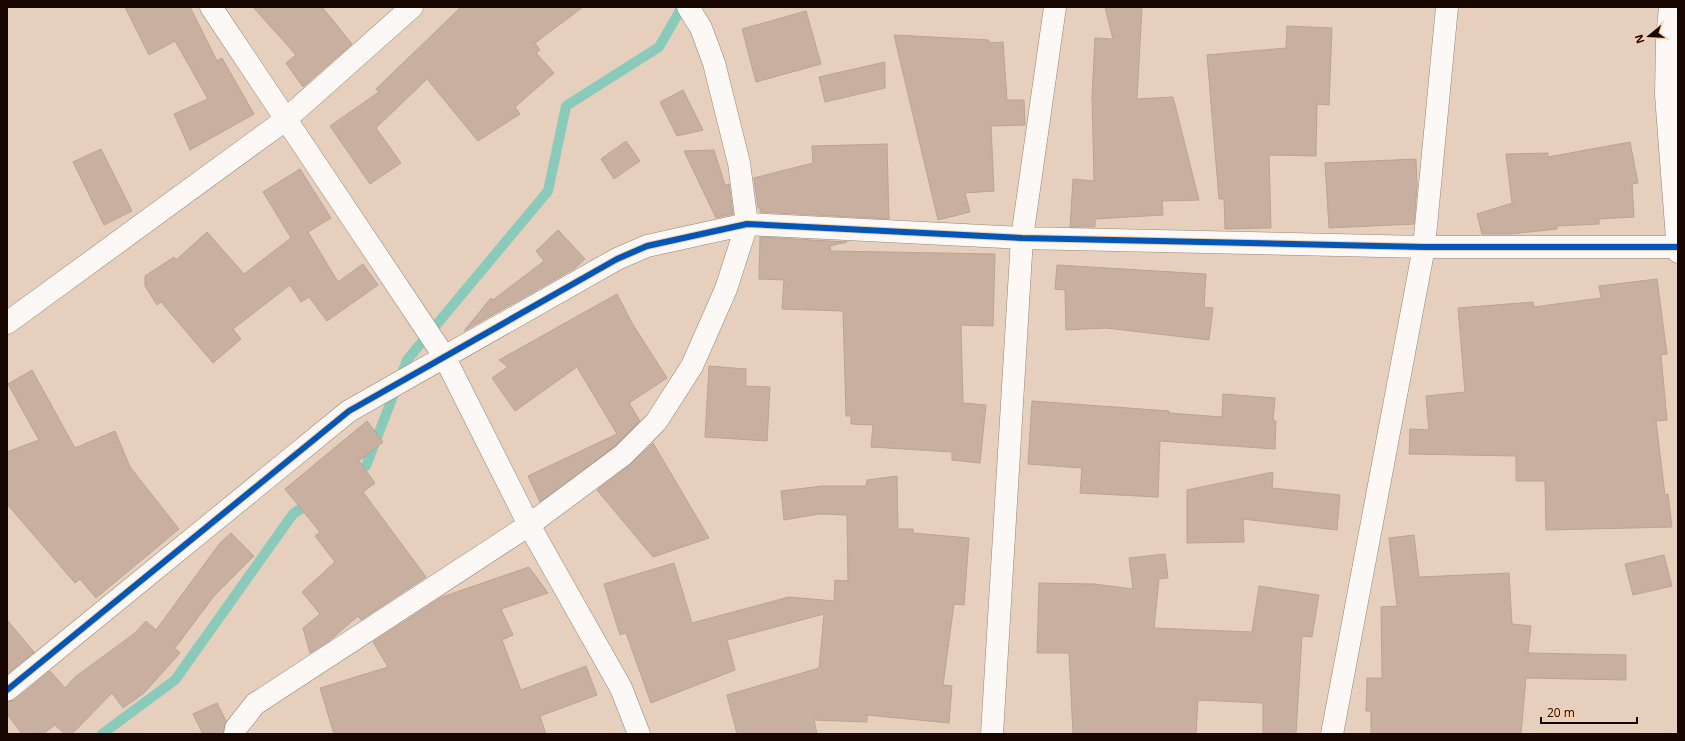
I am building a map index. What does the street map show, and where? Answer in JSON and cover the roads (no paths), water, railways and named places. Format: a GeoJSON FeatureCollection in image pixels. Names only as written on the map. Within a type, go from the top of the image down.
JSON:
{"type":"FeatureCollection","features":[{"type":"Feature","properties":{"kind":"street"},"geometry":{"type":"LineString","coordinates":[[211,7],[444,356],[530,524],[621,688],[639,734]]}},
{"type":"Feature","properties":{"kind":"street"},"geometry":{"type":"LineString","coordinates":[[7,323],[285,120],[412,7]]}},
{"type":"Feature","properties":{"kind":"street"},"geometry":{"type":"LineString","coordinates":[[235,734],[236,728],[256,704],[530,524],[623,455],[656,422],[692,366],[726,289],[747,224],[739,163],[714,63],[701,28],[688,7]]}},
{"type":"Feature","properties":{"kind":"street"},"geometry":{"type":"LineString","coordinates":[[992,734],[1022,238],[1055,7]]}},
{"type":"Feature","properties":{"kind":"street"},"geometry":{"type":"LineString","coordinates":[[1332,734],[1424,247],[1447,7]]}},
{"type":"Feature","properties":{"kind":"street"},"geometry":{"type":"LineString","coordinates":[[1670,7],[1667,39],[1666,95],[1678,252]]}},
{"type":"Feature","properties":{"kind":"street"},"geometry":{"type":"LineString","coordinates":[[7,690],[349,411],[610,263],[641,249],[747,224],[1022,238],[1424,247],[1678,247]]}},
{"type":"Feature","properties":{"kind":"waterway"},"geometry":{"type":"LineString","coordinates":[[353,475],[366,466],[407,360],[548,191],[566,106],[659,47],[682,7]]}},
{"type":"Feature","properties":{"kind":"waterway"},"geometry":{"type":"LineString","coordinates":[[102,734],[175,680],[293,514],[312,501]]}}]}
